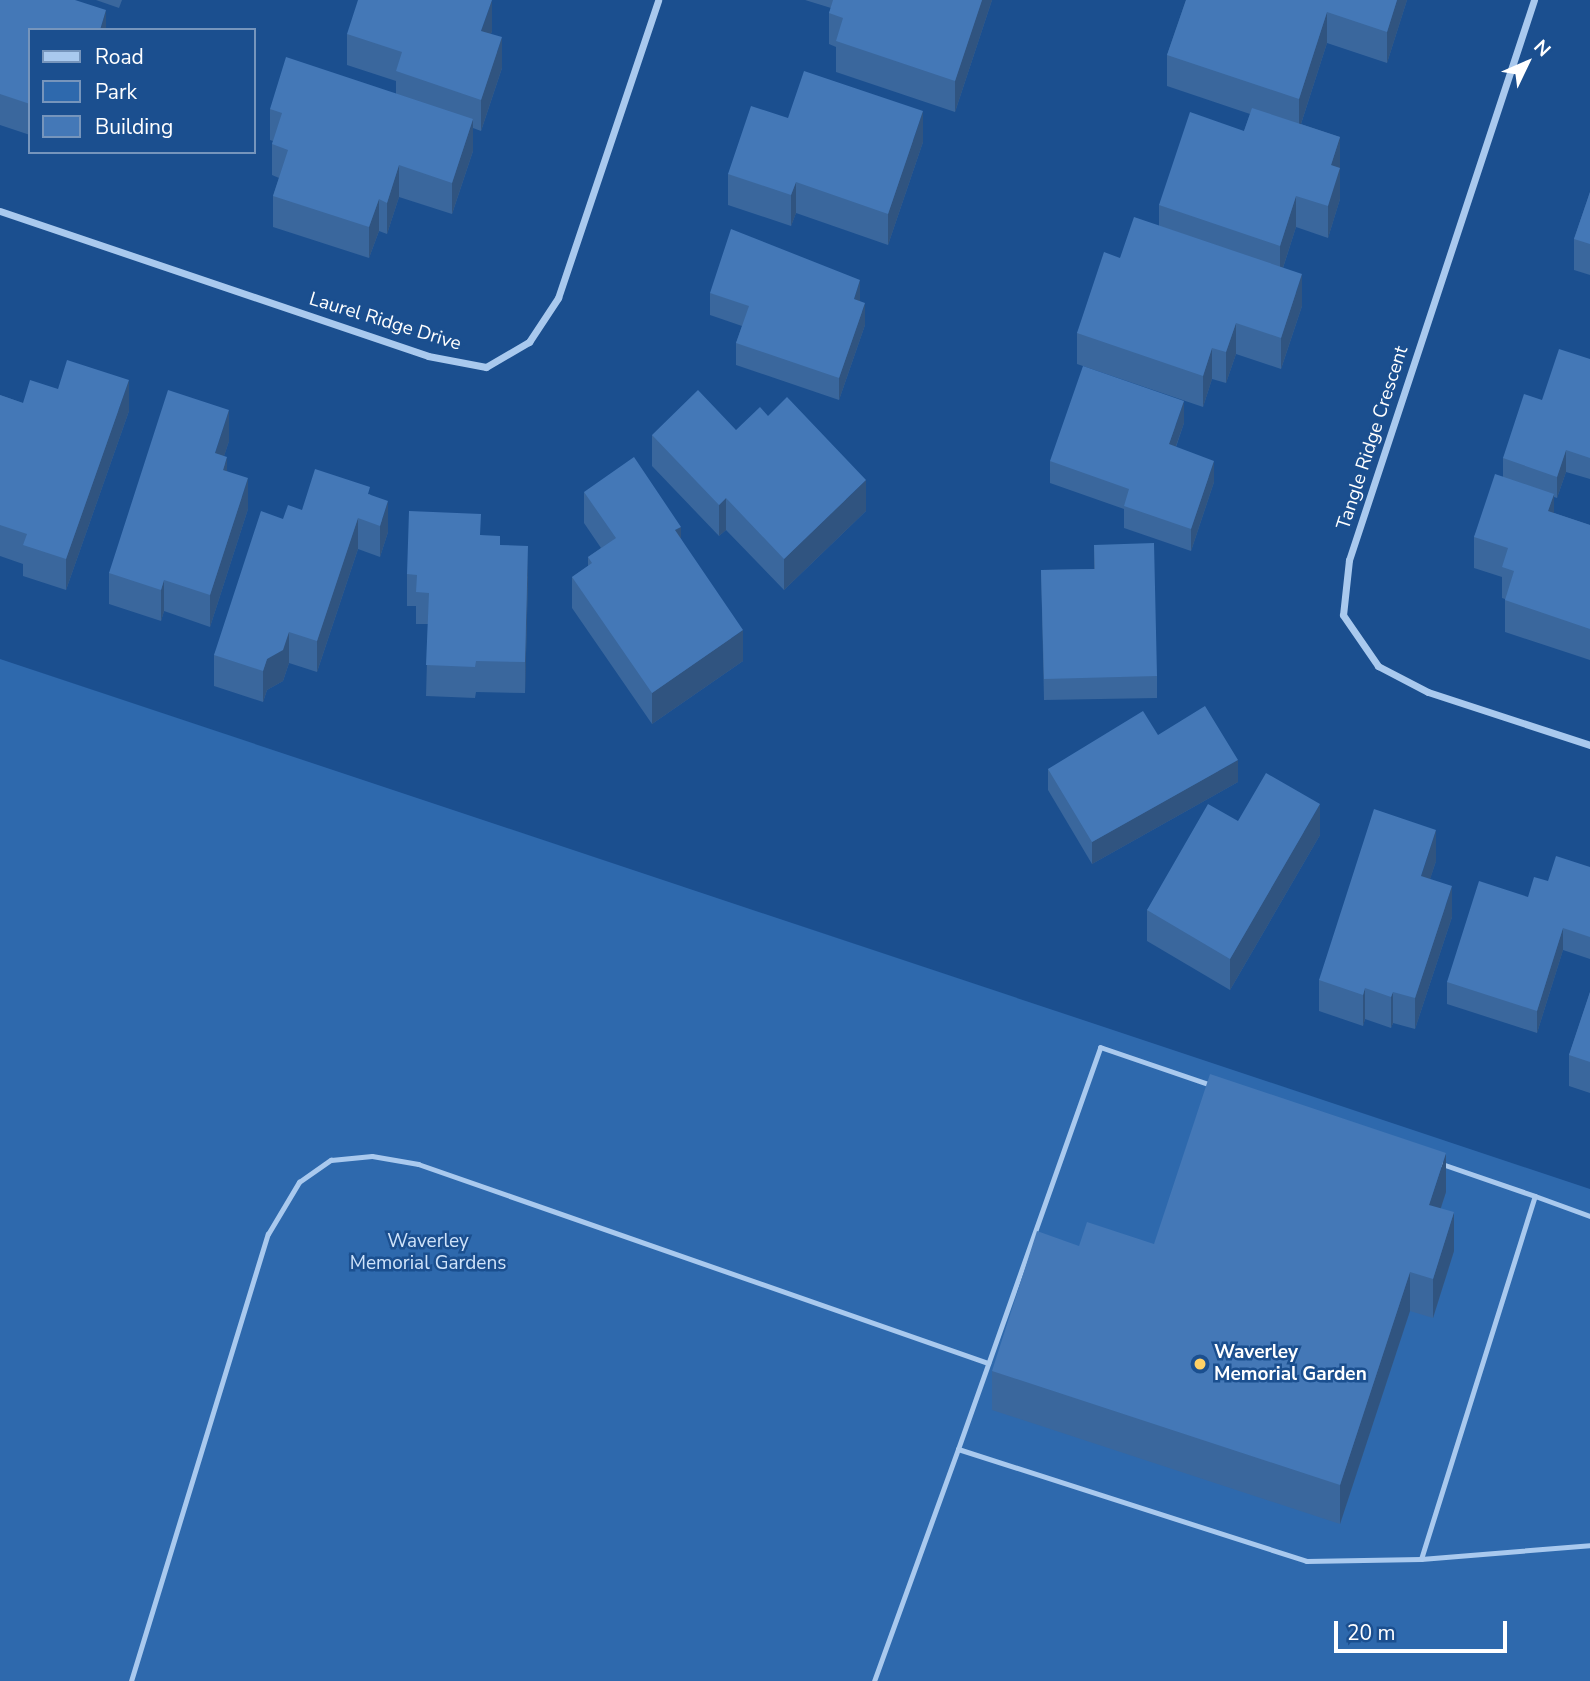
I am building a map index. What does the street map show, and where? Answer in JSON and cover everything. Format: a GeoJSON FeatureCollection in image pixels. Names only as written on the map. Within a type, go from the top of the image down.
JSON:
{"type":"FeatureCollection","features":[{"type":"Feature","properties":{"kind":"street","name":"Laurel Ridge Drive"},"geometry":{"type":"LineString","coordinates":[[0,211],[429,356],[486,367],[529,342],[558,298],[657,0]]}},
{"type":"Feature","properties":{"kind":"street","name":"Tangle Ridge Crescent"},"geometry":{"type":"LineString","coordinates":[[1534,0],[1349,559],[1343,615],[1378,666],[1427,692],[1590,745]]}},
{"type":"Feature","properties":{"kind":"lane"},"geometry":{"type":"LineString","coordinates":[[874,1681],[1100,1047],[1219,1088]]}},
{"type":"Feature","properties":{"kind":"lane"},"geometry":{"type":"LineString","coordinates":[[131,1681],[268,1234],[299,1182],[331,1160],[372,1156],[418,1164],[988,1363]]}},
{"type":"Feature","properties":{"kind":"lane"},"geometry":{"type":"LineString","coordinates":[[1430,1160],[1590,1216]]}},
{"type":"Feature","properties":{"kind":"lane"},"geometry":{"type":"LineString","coordinates":[[1421,1559],[1535,1196]]}},
{"type":"Feature","properties":{"kind":"lane"},"geometry":{"type":"LineString","coordinates":[[958,1449],[1306,1562],[1421,1559],[1590,1545]]}},
{"type":"Feature","properties":{"kind":"green space","name":"Waverley Memorial Gardens"},"geometry":{"type":"Polygon","coordinates":[[[0,659],[1590,1189],[1590,1681],[0,1681],[0,659]]]}},
{"type":"Feature","properties":{"kind":"building"},"geometry":{"type":"Polygon","coordinates":[[[0,0],[75,0],[106,10],[101,28],[28,28],[28,103],[0,94],[0,0]]]}},
{"type":"Feature","properties":{"kind":"building"},"geometry":{"type":"Polygon","coordinates":[[[358,0],[492,0],[481,31],[502,37],[481,100],[396,71],[402,52],[347,34],[358,0]]]}},
{"type":"Feature","properties":{"kind":"building"},"geometry":{"type":"Polygon","coordinates":[[[833,0],[982,0],[955,81],[836,41],[843,18],[829,13],[833,0]]]}},
{"type":"Feature","properties":{"kind":"building"},"geometry":{"type":"Polygon","coordinates":[[[1186,0],[1397,0],[1387,32],[1327,12],[1299,99],[1167,55],[1186,0]]]}},
{"type":"Feature","properties":{"kind":"building"},"geometry":{"type":"Polygon","coordinates":[[[286,57],[473,119],[452,183],[399,165],[387,203],[379,199],[369,227],[273,196],[288,150],[272,144],[282,113],[270,109],[286,57]]]}},
{"type":"Feature","properties":{"kind":"building"},"geometry":{"type":"Polygon","coordinates":[[[804,71],[923,111],[888,214],[796,182],[791,195],[728,174],[751,106],[788,118],[804,71]]]}},
{"type":"Feature","properties":{"kind":"building"},"geometry":{"type":"Polygon","coordinates":[[[1252,108],[1340,137],[1331,165],[1340,168],[1328,206],[1296,196],[1280,246],[1159,205],[1190,112],[1244,131],[1252,108]]]}},
{"type":"Feature","properties":{"kind":"building"},"geometry":{"type":"Polygon","coordinates":[[[1590,192],[1590,244],[1574,239],[1590,192]]]}},
{"type":"Feature","properties":{"kind":"building"},"geometry":{"type":"Polygon","coordinates":[[[1134,217],[1302,274],[1281,338],[1236,323],[1226,352],[1212,348],[1203,376],[1077,333],[1104,252],[1120,258],[1134,217]]]}},
{"type":"Feature","properties":{"kind":"building"},"geometry":{"type":"Polygon","coordinates":[[[731,229],[860,280],[854,299],[865,303],[839,378],[736,343],[749,306],[710,293],[731,229]]]}},
{"type":"Feature","properties":{"kind":"building"},"geometry":{"type":"Polygon","coordinates":[[[1559,349],[1590,359],[1590,458],[1566,450],[1557,477],[1503,458],[1524,394],[1542,400],[1559,349]]]}},
{"type":"Feature","properties":{"kind":"building"},"geometry":{"type":"Polygon","coordinates":[[[67,360],[129,380],[66,559],[23,545],[27,534],[0,525],[0,395],[23,403],[30,380],[58,389],[67,360]]]}},
{"type":"Feature","properties":{"kind":"building"},"geometry":{"type":"Polygon","coordinates":[[[1083,366],[1184,401],[1169,444],[1214,461],[1191,529],[1124,506],[1129,489],[1050,461],[1083,366]]]}},
{"type":"Feature","properties":{"kind":"building"},"geometry":{"type":"Polygon","coordinates":[[[168,390],[229,410],[215,453],[227,457],[223,470],[248,478],[210,595],[164,580],[161,590],[109,573],[168,390]]]}},
{"type":"Feature","properties":{"kind":"building"},"geometry":{"type":"Polygon","coordinates":[[[698,390],[736,430],[760,407],[768,416],[787,397],[866,480],[784,559],[726,498],[719,505],[652,435],[698,390]]]}},
{"type":"Feature","properties":{"kind":"building"},"geometry":{"type":"Polygon","coordinates":[[[634,457],[681,527],[675,530],[743,630],[652,693],[572,577],[592,563],[588,557],[616,538],[584,492],[634,457]]]}},
{"type":"Feature","properties":{"kind":"building"},"geometry":{"type":"Polygon","coordinates":[[[315,469],[370,487],[368,494],[388,501],[380,526],[358,518],[317,641],[289,632],[283,650],[267,659],[263,671],[214,655],[261,511],[283,519],[288,505],[302,510],[315,469]]]}},
{"type":"Feature","properties":{"kind":"building"},"geometry":{"type":"Polygon","coordinates":[[[1495,474],[1554,494],[1548,511],[1590,525],[1590,629],[1505,600],[1514,571],[1502,567],[1508,548],[1474,537],[1495,474]]]}},
{"type":"Feature","properties":{"kind":"building"},"geometry":{"type":"Polygon","coordinates":[[[409,511],[481,514],[480,535],[500,536],[500,545],[528,546],[525,662],[476,661],[475,667],[426,665],[429,593],[416,592],[417,575],[407,574],[409,511]]]}},
{"type":"Feature","properties":{"kind":"building"},"geometry":{"type":"Polygon","coordinates":[[[1154,543],[1157,676],[1044,679],[1041,570],[1095,569],[1094,545],[1154,543]]]}},
{"type":"Feature","properties":{"kind":"building"},"geometry":{"type":"Polygon","coordinates":[[[1205,706],[1238,760],[1092,842],[1048,769],[1143,711],[1158,735],[1205,706]]]}},
{"type":"Feature","properties":{"kind":"building"},"geometry":{"type":"Polygon","coordinates":[[[1266,773],[1320,804],[1230,959],[1147,910],[1208,804],[1238,821],[1266,773]]]}},
{"type":"Feature","properties":{"kind":"building"},"geometry":{"type":"Polygon","coordinates":[[[1374,809],[1436,830],[1421,876],[1452,886],[1415,998],[1393,992],[1391,997],[1365,988],[1363,995],[1319,980],[1374,809]]]}},
{"type":"Feature","properties":{"kind":"building"},"geometry":{"type":"Polygon","coordinates":[[[1556,856],[1590,867],[1590,937],[1563,928],[1537,1011],[1447,982],[1479,881],[1528,897],[1534,877],[1548,881],[1556,856]]]}},
{"type":"Feature","properties":{"kind":"building"},"geometry":{"type":"Polygon","coordinates":[[[1590,992],[1590,1062],[1569,1055],[1590,992]]]}},
{"type":"Feature","properties":{"kind":"building","name":"Waverley Memorial Garden"},"geometry":{"type":"Polygon","coordinates":[[[1210,1074],[1446,1153],[1429,1205],[1454,1212],[1433,1279],[1410,1272],[1340,1485],[992,1371],[1037,1231],[1079,1246],[1087,1222],[1154,1244],[1210,1074]]]}},
{"type":"Feature","properties":{"kind":"place","name":"Waverley Memorial Garden"},"geometry":{"type":"Point","coordinates":[1200,1364]}}]}
